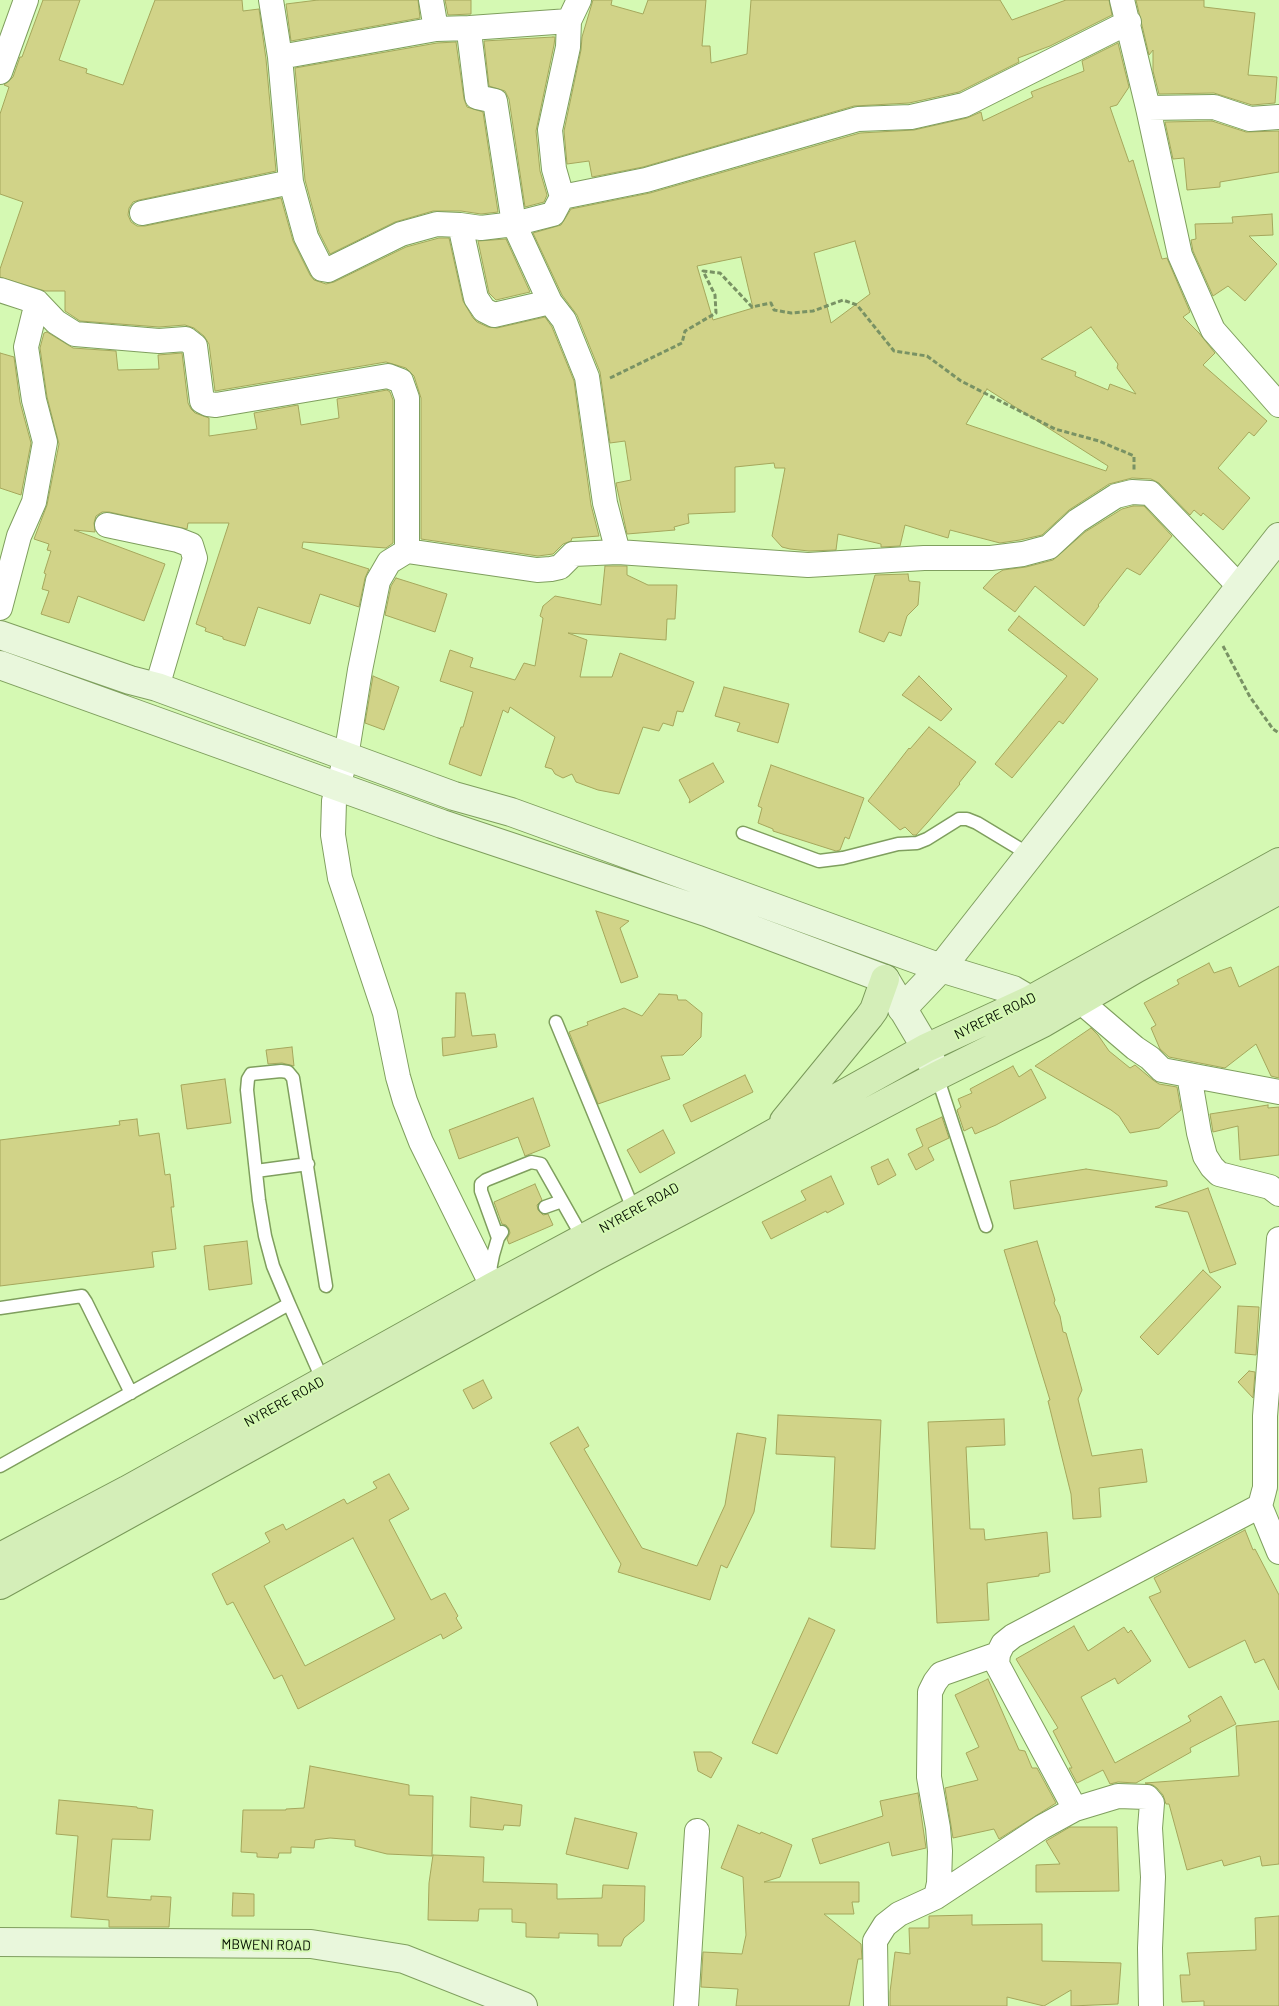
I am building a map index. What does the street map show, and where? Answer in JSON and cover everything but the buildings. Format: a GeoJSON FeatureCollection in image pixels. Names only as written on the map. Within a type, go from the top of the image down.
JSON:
{"type":"FeatureCollection","features":[{"type":"Feature","properties":{"kind":"main road"},"geometry":{"type":"LineString","coordinates":[[902,1009],[941,968],[1279,537]]}},
{"type":"Feature","properties":{"kind":"main road"},"geometry":{"type":"LineString","coordinates":[[0,635],[130,680],[157,687],[284,732],[346,757],[454,796],[511,812],[941,968],[1013,990],[1036,1012]]}},
{"type":"Feature","properties":{"kind":"main road"},"geometry":{"type":"LineString","coordinates":[[0,665],[442,824],[498,841],[706,912],[885,978],[926,1048],[937,1076]]}},
{"type":"Feature","properties":{"kind":"main road"},"geometry":{"type":"LineString","coordinates":[[118,708],[130,680]]}},
{"type":"Feature","properties":{"kind":"main road"},"geometry":{"type":"LineString","coordinates":[[272,762],[284,732]]}},
{"type":"Feature","properties":{"kind":"main road"},"geometry":{"type":"LineString","coordinates":[[498,841],[511,812]]}},
{"type":"Feature","properties":{"kind":"main road","name":"NYRERE ROAD"},"geometry":{"type":"LineString","coordinates":[[5,1562],[127,1490],[323,1380],[494,1292],[937,1076],[1036,1012],[1279,862]]}},
{"type":"Feature","properties":{"kind":"main road"},"geometry":{"type":"LineString","coordinates":[[706,912],[718,886]]}},
{"type":"Feature","properties":{"kind":"main road","name":"NYRERE ROAD"},"geometry":{"type":"LineString","coordinates":[[589,1247],[634,1211],[926,1048],[1036,1012],[1080,1001],[1279,890]]}},
{"type":"Feature","properties":{"kind":"main road"},"geometry":{"type":"LineString","coordinates":[[775,1132],[874,1010],[885,978]]}},
{"type":"Feature","properties":{"kind":"main road","name":"NYRERE ROAD"},"geometry":{"type":"LineString","coordinates":[[5,1562],[494,1292]]}},
{"type":"Feature","properties":{"kind":"main road","name":"MBWENI ROAD"},"geometry":{"type":"LineString","coordinates":[[0,1942],[311,1944],[404,1959],[523,2006]]}},
{"type":"Feature","properties":{"kind":"street"},"geometry":{"type":"LineString","coordinates":[[0,72],[26,0]]}},
{"type":"Feature","properties":{"kind":"street"},"geometry":{"type":"LineString","coordinates":[[271,0],[280,57],[291,182],[306,237],[322,269],[328,270],[401,234],[437,224],[481,228],[514,224],[553,214],[562,197],[554,169],[550,130],[568,47],[568,21],[579,0]]}},
{"type":"Feature","properties":{"kind":"street"},"geometry":{"type":"LineString","coordinates":[[431,0],[436,29]]}},
{"type":"Feature","properties":{"kind":"street"},"geometry":{"type":"LineString","coordinates":[[562,197],[646,180],[858,119],[911,116],[964,105],[1126,11],[1180,255],[1213,330],[1279,404]]}},
{"type":"Feature","properties":{"kind":"street"},"geometry":{"type":"LineString","coordinates":[[280,57],[436,29],[568,21]]}},
{"type":"Feature","properties":{"kind":"street"},"geometry":{"type":"LineString","coordinates":[[470,28],[477,96],[495,101],[514,224],[550,302],[564,320],[587,377],[606,503],[618,552]]}},
{"type":"Feature","properties":{"kind":"street"},"geometry":{"type":"LineString","coordinates":[[1148,108],[1214,107],[1250,119],[1279,117]]}},
{"type":"Feature","properties":{"kind":"street"},"geometry":{"type":"LineString","coordinates":[[142,213],[291,182]]}},
{"type":"Feature","properties":{"kind":"street"},"geometry":{"type":"LineString","coordinates":[[460,225],[476,298],[484,310],[494,315],[550,302]]}},
{"type":"Feature","properties":{"kind":"street"},"geometry":{"type":"LineString","coordinates":[[0,290],[36,302],[56,322],[74,334],[150,340],[186,339],[194,346],[202,401],[216,406],[388,376],[401,382],[407,398],[407,551]]}},
{"type":"Feature","properties":{"kind":"street"},"geometry":{"type":"LineString","coordinates":[[0,608],[19,536],[34,502],[45,442],[34,400],[26,347],[36,302]]}},
{"type":"Feature","properties":{"kind":"street"},"geometry":{"type":"LineString","coordinates":[[494,1292],[421,1142],[405,1101],[398,1077],[385,1012],[337,864],[332,824],[337,785],[346,757],[360,670],[378,581],[390,562],[407,551],[537,570],[560,566],[573,554],[618,552],[808,565],[924,558],[991,558],[1023,554],[1049,547],[1077,521],[1116,496],[1132,492],[1150,493],[1240,587]]}},
{"type":"Feature","properties":{"kind":"street"},"geometry":{"type":"LineString","coordinates":[[107,525],[184,543],[191,546],[195,558],[157,687]]}},
{"type":"Feature","properties":{"kind":"street"},"geometry":{"type":"LineString","coordinates":[[1080,1001],[1162,1070],[1279,1092]]}},
{"type":"Feature","properties":{"kind":"street"},"geometry":{"type":"LineString","coordinates":[[1189,1075],[1199,1133],[1205,1156],[1212,1167],[1220,1174],[1270,1187],[1279,1194]]}},
{"type":"Feature","properties":{"kind":"street"},"geometry":{"type":"LineString","coordinates":[[1279,1239],[1265,1416],[1268,1493],[1279,1552]]}},
{"type":"Feature","properties":{"kind":"street"},"geometry":{"type":"LineString","coordinates":[[1076,1809],[997,1664],[998,1654],[1004,1644],[1014,1636],[1268,1493]]}},
{"type":"Feature","properties":{"kind":"street"},"geometry":{"type":"LineString","coordinates":[[936,1898],[940,1851],[938,1828],[928,1777],[930,1692],[942,1674],[998,1654]]}},
{"type":"Feature","properties":{"kind":"street"},"geometry":{"type":"LineString","coordinates":[[876,2006],[875,1941],[885,1925],[899,1914],[936,1898],[1042,1827],[1076,1809],[1118,1796],[1147,1797],[1152,1802],[1150,1828],[1153,1877],[1150,1948],[1151,2006]]}},
{"type":"Feature","properties":{"kind":"street"},"geometry":{"type":"LineString","coordinates":[[686,2006],[697,1831]]}},
{"type":"Feature","properties":{"kind":"lane"},"geometry":{"type":"LineString","coordinates":[[743,833],[819,861],[843,858],[898,844],[917,843],[959,819],[967,819],[1030,855]]}},
{"type":"Feature","properties":{"kind":"lane"},"geometry":{"type":"LineString","coordinates":[[556,1022],[634,1211]]}},
{"type":"Feature","properties":{"kind":"lane"},"geometry":{"type":"LineString","coordinates":[[323,1380],[273,1266],[265,1236],[247,1090],[248,1079],[251,1074],[281,1071],[288,1072],[293,1078],[326,1286]]}},
{"type":"Feature","properties":{"kind":"lane"},"geometry":{"type":"LineString","coordinates":[[937,1076],[986,1226]]}},
{"type":"Feature","properties":{"kind":"lane"},"geometry":{"type":"LineString","coordinates":[[494,1292],[500,1234],[481,1191],[481,1184],[486,1180],[531,1162],[541,1164],[589,1247]]}},
{"type":"Feature","properties":{"kind":"lane"},"geometry":{"type":"LineString","coordinates":[[256,1171],[308,1164]]}},
{"type":"Feature","properties":{"kind":"lane"},"geometry":{"type":"LineString","coordinates":[[545,1206],[562,1201]]}},
{"type":"Feature","properties":{"kind":"lane"},"geometry":{"type":"LineString","coordinates":[[0,1308],[82,1296],[131,1393]]}},
{"type":"Feature","properties":{"kind":"lane"},"geometry":{"type":"LineString","coordinates":[[0,1466],[289,1304]]}},
{"type":"Feature","properties":{"kind":"path"},"geometry":{"type":"LineString","coordinates":[[587,377],[611,378],[682,343],[685,331],[716,314],[716,295],[703,271],[720,273],[752,307],[771,303],[774,310],[791,313],[813,311],[843,300],[857,305],[894,351],[927,356],[961,381],[1055,430],[1099,440],[1134,456],[1134,470],[1150,493]]}},
{"type":"Feature","properties":{"kind":"path"},"geometry":{"type":"LineString","coordinates":[[1206,630],[1224,648],[1250,697],[1273,729],[1279,733]]}}]}
